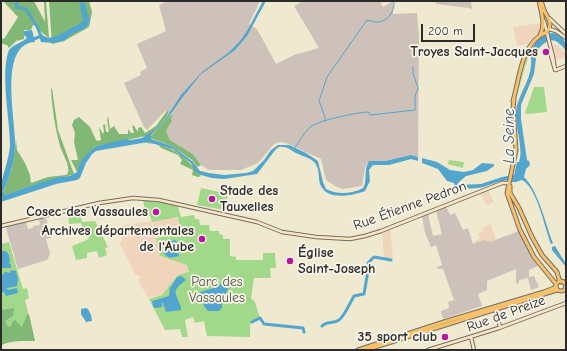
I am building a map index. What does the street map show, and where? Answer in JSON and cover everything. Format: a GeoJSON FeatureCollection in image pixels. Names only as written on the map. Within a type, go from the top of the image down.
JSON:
{"type":"FeatureCollection","features":[{"type":"Feature","properties":{"kind":"main road"},"geometry":{"type":"LineString","coordinates":[[540,1],[543,25],[546,31]]}},
{"type":"Feature","properties":{"kind":"main road"},"geometry":{"type":"LineString","coordinates":[[540,1],[549,18],[550,24],[546,31],[533,41],[527,51],[510,109],[516,150],[511,174],[510,193],[520,208],[541,254],[557,272],[559,279],[565,284]]}},
{"type":"Feature","properties":{"kind":"main road"},"geometry":{"type":"LineString","coordinates":[[510,182],[507,191],[510,202],[534,257],[556,287],[561,291],[565,284]]}},
{"type":"Feature","properties":{"kind":"main road"},"geometry":{"type":"LineString","coordinates":[[510,202],[513,199]]}},
{"type":"Feature","properties":{"kind":"main road"},"geometry":{"type":"LineString","coordinates":[[366,350],[565,284]]}},
{"type":"Feature","properties":{"kind":"main road"},"geometry":{"type":"LineString","coordinates":[[358,350],[556,287]]}},
{"type":"Feature","properties":{"kind":"street"},"geometry":{"type":"LineString","coordinates":[[549,18],[566,34]]}},
{"type":"Feature","properties":{"kind":"street"},"geometry":{"type":"LineString","coordinates":[[566,38],[556,31],[546,31],[555,70],[566,66]]}},
{"type":"Feature","properties":{"kind":"street","name":"Rue Étienne Pedron"},"geometry":{"type":"LineString","coordinates":[[1,226],[133,198],[154,199],[257,222],[282,232],[326,238],[350,239],[381,231],[503,183],[510,182]]}},
{"type":"Feature","properties":{"kind":"street"},"geometry":{"type":"LineString","coordinates":[[503,183],[507,191]]}},
{"type":"Feature","properties":{"kind":"street","name":"Rue de Preize"},"geometry":{"type":"LineString","coordinates":[[428,350],[471,337],[566,303]]}},
{"type":"Feature","properties":{"kind":"street"},"geometry":{"type":"LineString","coordinates":[[496,312],[500,327]]}},
{"type":"Feature","properties":{"kind":"street"},"geometry":{"type":"LineString","coordinates":[[471,337],[474,350]]}},
{"type":"Feature","properties":{"kind":"shaded area"},"geometry":{"type":"Polygon","coordinates":[[[168,1],[260,1],[249,24],[257,29],[276,64],[294,55],[319,48],[294,6],[303,1],[380,1],[383,7],[393,1],[393,14],[417,13],[419,37],[418,157],[411,155],[385,161],[373,161],[367,163],[362,186],[343,189],[326,180],[321,159],[286,143],[280,142],[274,144],[258,163],[241,170],[208,170],[201,165],[193,154],[170,140],[166,131],[172,121],[170,118],[172,113],[165,111],[147,130],[144,127],[124,83],[141,75],[140,72],[147,68],[137,44],[166,31],[159,5],[168,1]]]}},
{"type":"Feature","properties":{"kind":"shaded area"},"geometry":{"type":"Polygon","coordinates":[[[435,1],[471,1],[472,9],[436,4],[435,1]]]}},
{"type":"Feature","properties":{"kind":"shaded area"},"geometry":{"type":"Polygon","coordinates":[[[541,23],[541,32],[527,44],[517,46],[513,27],[541,23]]]}},
{"type":"Feature","properties":{"kind":"shaded area"},"geometry":{"type":"Polygon","coordinates":[[[553,45],[558,45],[566,54],[566,57],[556,60],[553,45]]]}},
{"type":"Feature","properties":{"kind":"shaded area"},"geometry":{"type":"Polygon","coordinates":[[[488,190],[494,202],[487,205],[480,193],[488,190]]]}},
{"type":"Feature","properties":{"kind":"shaded area"},"geometry":{"type":"Polygon","coordinates":[[[446,206],[450,215],[455,213],[463,230],[468,228],[473,244],[483,240],[490,242],[519,231],[532,258],[538,266],[529,270],[529,277],[534,276],[539,287],[531,290],[528,278],[519,280],[519,283],[516,284],[516,269],[487,281],[487,290],[478,294],[482,306],[443,319],[441,311],[449,308],[448,302],[454,300],[443,269],[438,269],[437,267],[442,265],[436,245],[431,247],[425,233],[422,216],[428,214],[433,236],[442,234],[436,211],[446,206]]]}},
{"type":"Feature","properties":{"kind":"shaded area"},"geometry":{"type":"Polygon","coordinates":[[[178,217],[181,233],[158,237],[155,233],[157,246],[160,257],[176,260],[187,265],[189,273],[178,275],[163,294],[148,298],[138,280],[141,277],[135,274],[119,242],[122,241],[119,226],[151,221],[153,228],[153,221],[178,217]]]}},
{"type":"Feature","properties":{"kind":"shaded area"},"geometry":{"type":"Polygon","coordinates":[[[46,218],[51,238],[46,239],[50,254],[47,260],[18,269],[6,228],[7,226],[26,222],[28,229],[33,228],[33,226],[40,225],[39,219],[46,218]]]}},
{"type":"Feature","properties":{"kind":"shaded area"},"geometry":{"type":"Polygon","coordinates":[[[490,224],[496,239],[490,242],[483,240],[475,243],[475,241],[480,239],[478,234],[484,231],[483,228],[490,224]]]}},
{"type":"Feature","properties":{"kind":"shaded area"},"geometry":{"type":"Polygon","coordinates":[[[390,229],[392,259],[384,258],[382,233],[390,229]]]}},
{"type":"Feature","properties":{"kind":"green space"},"geometry":{"type":"Polygon","coordinates":[[[3,1],[34,1],[45,22],[44,1],[46,1],[49,38],[40,31],[37,25],[33,25],[31,30],[24,30],[24,39],[16,41],[9,48],[7,45],[3,44],[1,42],[1,38],[4,39],[18,17],[3,1]]]}},
{"type":"Feature","properties":{"kind":"green space"},"geometry":{"type":"Polygon","coordinates":[[[49,1],[89,1],[92,12],[89,27],[64,41],[52,44],[49,1]]]}},
{"type":"Feature","properties":{"kind":"green space"},"geometry":{"type":"Polygon","coordinates":[[[531,47],[515,102],[528,53],[531,47]]]}},
{"type":"Feature","properties":{"kind":"green space"},"geometry":{"type":"Polygon","coordinates":[[[534,87],[544,87],[547,112],[525,113],[534,87]]]}},
{"type":"Feature","properties":{"kind":"green space"},"geometry":{"type":"Polygon","coordinates":[[[52,88],[58,130],[74,174],[5,195],[3,193],[12,168],[16,140],[17,150],[25,163],[30,175],[31,183],[48,177],[66,175],[68,173],[67,163],[60,146],[55,125],[51,96],[52,88]]]}},
{"type":"Feature","properties":{"kind":"green space"},"geometry":{"type":"Polygon","coordinates":[[[167,111],[169,112],[164,121],[146,136],[96,146],[82,160],[77,172],[71,160],[78,160],[74,142],[75,133],[72,125],[74,120],[79,117],[90,127],[96,140],[98,141],[101,140],[99,127],[103,134],[103,125],[105,124],[106,132],[109,132],[107,120],[108,116],[110,129],[114,126],[119,134],[128,134],[128,129],[131,133],[134,133],[132,125],[138,132],[138,128],[141,127],[145,133],[156,126],[167,111]]]}},
{"type":"Feature","properties":{"kind":"green space"},"geometry":{"type":"Polygon","coordinates":[[[172,113],[172,121],[166,131],[170,140],[193,154],[201,165],[197,167],[192,160],[172,146],[150,138],[172,113]]]}},
{"type":"Feature","properties":{"kind":"green space"},"geometry":{"type":"Polygon","coordinates":[[[148,142],[165,146],[179,153],[201,176],[198,177],[192,175],[193,170],[180,164],[182,160],[178,155],[155,144],[144,143],[148,142]]]}},
{"type":"Feature","properties":{"kind":"green space"},"geometry":{"type":"Polygon","coordinates":[[[449,160],[464,162],[463,168],[448,164],[449,160]]]}},
{"type":"Feature","properties":{"kind":"green space","name":"Stade des Tauxelles"},"geometry":{"type":"Polygon","coordinates":[[[201,188],[228,194],[224,210],[197,205],[201,188]]]}},
{"type":"Feature","properties":{"kind":"green space","name":"Parc des Vassaules"},"geometry":{"type":"Polygon","coordinates":[[[143,200],[160,200],[177,204],[181,217],[194,215],[195,219],[199,219],[200,225],[209,225],[210,231],[219,231],[219,234],[223,235],[223,239],[230,239],[230,256],[236,257],[236,260],[263,260],[263,253],[275,253],[276,268],[270,268],[271,278],[254,278],[251,298],[255,302],[260,318],[250,324],[250,337],[207,336],[204,321],[195,323],[193,317],[185,320],[188,337],[182,337],[180,329],[165,330],[149,299],[162,295],[178,275],[189,272],[187,265],[160,256],[157,246],[156,238],[181,233],[178,217],[152,222],[150,216],[144,217],[143,215],[146,214],[143,200]]]}},
{"type":"Feature","properties":{"kind":"green space"},"geometry":{"type":"Polygon","coordinates":[[[80,211],[82,222],[95,221],[108,247],[105,248],[107,255],[99,258],[97,251],[87,253],[87,258],[76,260],[72,246],[89,239],[87,233],[84,233],[81,223],[69,224],[68,215],[69,213],[80,211]]]}},
{"type":"Feature","properties":{"kind":"green space"},"geometry":{"type":"Polygon","coordinates":[[[9,242],[23,289],[27,288],[29,298],[25,300],[35,341],[27,340],[9,342],[1,345],[1,244],[9,242]]]}},
{"type":"Feature","properties":{"kind":"green space"},"geometry":{"type":"Polygon","coordinates":[[[14,308],[13,316],[5,321],[8,327],[11,326],[15,320],[22,327],[27,315],[29,314],[35,341],[13,342],[1,345],[1,310],[14,308]]]}},
{"type":"Feature","properties":{"kind":"water"},"geometry":{"type":"Polygon","coordinates":[[[79,1],[84,1],[90,21],[87,26],[84,29],[72,34],[64,41],[52,43],[41,42],[36,27],[39,28],[41,33],[45,36],[54,37],[83,21],[79,1]]]}},
{"type":"Feature","properties":{"kind":"water"},"geometry":{"type":"Polygon","coordinates":[[[263,1],[266,1],[247,36],[235,50],[201,74],[167,119],[151,135],[151,139],[172,146],[192,161],[200,171],[224,175],[253,171],[271,150],[278,145],[289,145],[306,153],[318,161],[326,189],[340,193],[349,193],[363,188],[366,168],[369,161],[385,161],[411,155],[418,157],[418,161],[411,159],[389,165],[373,165],[369,170],[370,181],[365,191],[340,196],[328,193],[323,189],[320,184],[318,168],[313,161],[286,148],[279,147],[276,149],[257,174],[224,179],[201,175],[195,171],[191,163],[173,149],[148,142],[96,151],[86,163],[80,178],[77,180],[56,184],[1,202],[1,184],[8,160],[10,145],[5,83],[6,60],[9,50],[27,38],[24,35],[24,31],[32,30],[35,42],[24,46],[17,54],[13,66],[12,96],[15,153],[8,180],[3,192],[5,195],[59,177],[70,176],[77,172],[81,161],[96,146],[126,139],[131,140],[142,138],[154,130],[164,121],[181,95],[202,72],[228,53],[240,41],[263,1]]]}},
{"type":"Feature","properties":{"kind":"water"},"geometry":{"type":"Polygon","coordinates":[[[554,33],[564,40],[566,51],[559,43],[552,40],[545,43],[537,50],[534,74],[521,105],[521,119],[527,160],[529,161],[530,165],[526,169],[524,177],[538,199],[553,243],[551,244],[536,199],[527,184],[522,180],[512,182],[512,180],[508,180],[478,188],[456,188],[454,187],[454,183],[447,181],[438,169],[422,163],[422,158],[437,162],[450,170],[464,172],[473,170],[482,163],[494,164],[494,166],[487,171],[466,176],[458,183],[459,185],[481,184],[502,177],[514,175],[517,162],[519,162],[520,157],[516,113],[519,99],[530,73],[531,52],[541,37],[554,33]]]}},
{"type":"Feature","properties":{"kind":"water"},"geometry":{"type":"Polygon","coordinates":[[[175,240],[177,242],[179,256],[170,258],[165,255],[163,245],[175,240]]]}},
{"type":"Feature","properties":{"kind":"water"},"geometry":{"type":"Polygon","coordinates":[[[555,246],[566,264],[566,267],[552,250],[552,247],[555,246]]]}},
{"type":"Feature","properties":{"kind":"water"},"geometry":{"type":"Polygon","coordinates":[[[1,251],[6,251],[9,255],[10,262],[8,263],[11,264],[11,268],[1,268],[1,251]]]}},
{"type":"Feature","properties":{"kind":"water"},"geometry":{"type":"Polygon","coordinates":[[[10,271],[16,271],[18,279],[17,286],[7,288],[5,286],[8,290],[17,288],[18,293],[6,296],[4,292],[1,293],[1,276],[5,272],[10,273],[10,271]]]}},
{"type":"Feature","properties":{"kind":"water"},"geometry":{"type":"Polygon","coordinates":[[[181,276],[186,280],[176,290],[176,295],[181,310],[166,312],[162,301],[162,307],[153,307],[152,301],[169,296],[170,288],[177,277],[181,276]]]}},
{"type":"Feature","properties":{"kind":"water"},"geometry":{"type":"Polygon","coordinates":[[[225,280],[229,282],[229,287],[222,301],[222,308],[219,311],[208,311],[204,306],[200,292],[217,287],[225,280]]]}},
{"type":"Feature","properties":{"kind":"water"},"geometry":{"type":"Polygon","coordinates":[[[86,308],[91,315],[92,321],[86,322],[81,314],[81,309],[86,308]]]}},
{"type":"Feature","properties":{"kind":"waterway"},"geometry":{"type":"LineString","coordinates":[[17,1],[16,7],[26,9],[39,30]]}},
{"type":"Feature","properties":{"kind":"waterway"},"geometry":{"type":"LineString","coordinates":[[325,121],[319,101],[327,77],[367,20],[381,22],[387,18],[392,12],[394,1]]}},
{"type":"Feature","properties":{"kind":"waterway"},"geometry":{"type":"LineString","coordinates":[[31,40],[42,37]]}},
{"type":"Feature","properties":{"kind":"waterway"},"geometry":{"type":"LineString","coordinates":[[294,149],[303,135],[313,125],[337,117],[364,112],[369,112],[370,115],[415,110],[415,96],[418,88],[413,73],[413,67]]}},
{"type":"Feature","properties":{"kind":"waterway"},"geometry":{"type":"LineString","coordinates":[[322,326],[339,320],[345,313],[354,296],[364,294],[369,265],[368,263],[374,257],[391,260]]}},
{"type":"Feature","properties":{"kind":"waterway"},"geometry":{"type":"LineString","coordinates":[[252,322],[260,318],[264,324],[303,328],[304,332]]}},
{"type":"Feature","properties":{"kind":"place","name":"Troyes Saint-Jacques"},"geometry":{"type":"Point","coordinates":[546,52]}},
{"type":"Feature","properties":{"kind":"place","name":"Stade des Tauxelles"},"geometry":{"type":"Point","coordinates":[212,199]}},
{"type":"Feature","properties":{"kind":"place","name":"Cosec des Vassaules"},"geometry":{"type":"Point","coordinates":[156,212]}},
{"type":"Feature","properties":{"kind":"place","name":"Archives départementales de l'Aube"},"geometry":{"type":"Point","coordinates":[202,239]}},
{"type":"Feature","properties":{"kind":"place","name":"Église Saint-Joseph"},"geometry":{"type":"Point","coordinates":[290,261]}},
{"type":"Feature","properties":{"kind":"place","name":"35 sport club"},"geometry":{"type":"Point","coordinates":[445,337]}},
{"type":"Feature","properties":{"kind":"water label","name":"La Seine"},"geometry":{"type":"Point","coordinates":[510,136]}}]}
